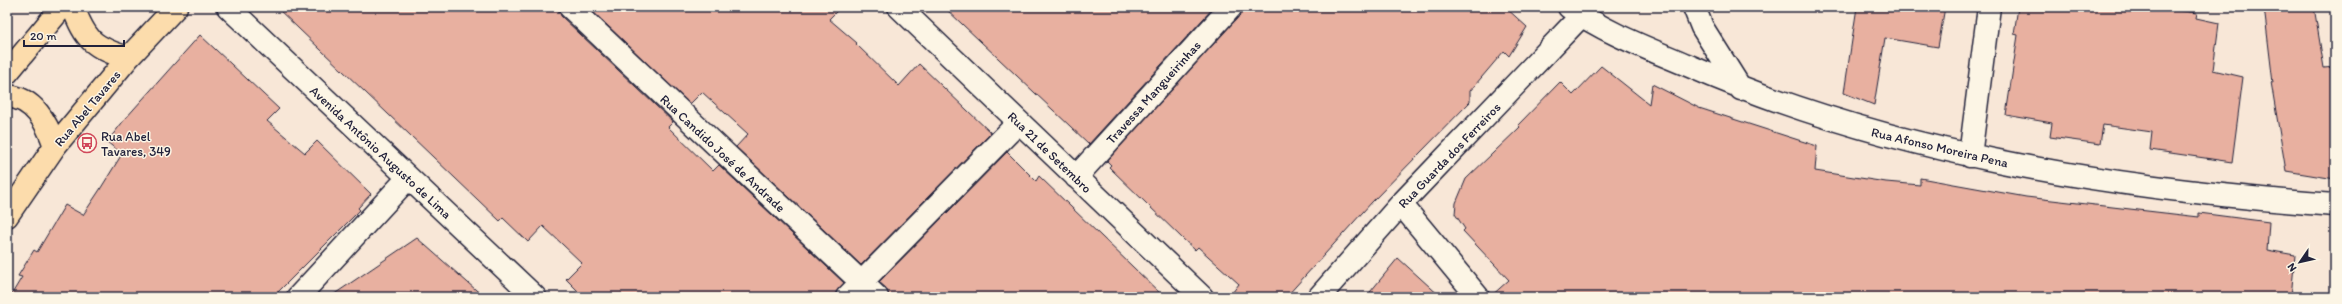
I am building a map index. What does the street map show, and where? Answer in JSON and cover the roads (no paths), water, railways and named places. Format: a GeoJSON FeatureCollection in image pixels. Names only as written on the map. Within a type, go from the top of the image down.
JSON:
{"type":"FeatureCollection","features":[{"type":"Feature","properties":{"kind":"main road"},"geometry":{"type":"LineString","coordinates":[[7,73],[62,7]]}},
{"type":"Feature","properties":{"kind":"main road"},"geometry":{"type":"LineString","coordinates":[[73,7],[83,32],[90,40],[102,49],[128,58]]}},
{"type":"Feature","properties":{"kind":"main road","name":"Rua Abel Tavares"},"geometry":{"type":"LineString","coordinates":[[7,216],[55,146],[128,58],[176,7]]}},
{"type":"Feature","properties":{"kind":"main road"},"geometry":{"type":"LineString","coordinates":[[7,96],[20,99],[35,109],[48,126],[55,146]]}},
{"type":"Feature","properties":{"kind":"street","name":"Avenida Antônio Augusto de Lima"},"geometry":{"type":"LineString","coordinates":[[228,7],[536,297]]}},
{"type":"Feature","properties":{"kind":"street","name":"Rua Candido José de Andrade"},"geometry":{"type":"LineString","coordinates":[[570,7],[854,290],[877,297]]}},
{"type":"Feature","properties":{"kind":"street","name":"Rua 21 de Setembro"},"geometry":{"type":"LineString","coordinates":[[899,7],[1202,297]]}},
{"type":"Feature","properties":{"kind":"street","name":"Travessa Mangueirinhas"},"geometry":{"type":"LineString","coordinates":[[1076,177],[1231,7]]}},
{"type":"Feature","properties":{"kind":"street"},"geometry":{"type":"LineString","coordinates":[[1694,7],[1702,27],[1741,89]]}},
{"type":"Feature","properties":{"kind":"street"},"geometry":{"type":"LineString","coordinates":[[1970,156],[1989,7]]}},
{"type":"Feature","properties":{"kind":"street","name":"Rua Afonso Moreira Pena"},"geometry":{"type":"LineString","coordinates":[[1575,11],[1630,41],[1741,89],[1852,127],[1970,156],[2075,175],[2190,192],[2335,205]]}},
{"type":"Feature","properties":{"kind":"street","name":"Rua Guarda dos Ferreiros"},"geometry":{"type":"LineString","coordinates":[[1319,297],[1575,11]]}},
{"type":"Feature","properties":{"kind":"street"},"geometry":{"type":"LineString","coordinates":[[854,290],[1019,122]]}},
{"type":"Feature","properties":{"kind":"street"},"geometry":{"type":"LineString","coordinates":[[298,297],[408,178]]}},
{"type":"Feature","properties":{"kind":"street"},"geometry":{"type":"LineString","coordinates":[[1401,204],[1478,297]]}},
{"type":"Feature","properties":{"kind":"place","name":"Rua Abel Tavares, 349"},"geometry":{"type":"Point","coordinates":[87,143]}}]}
